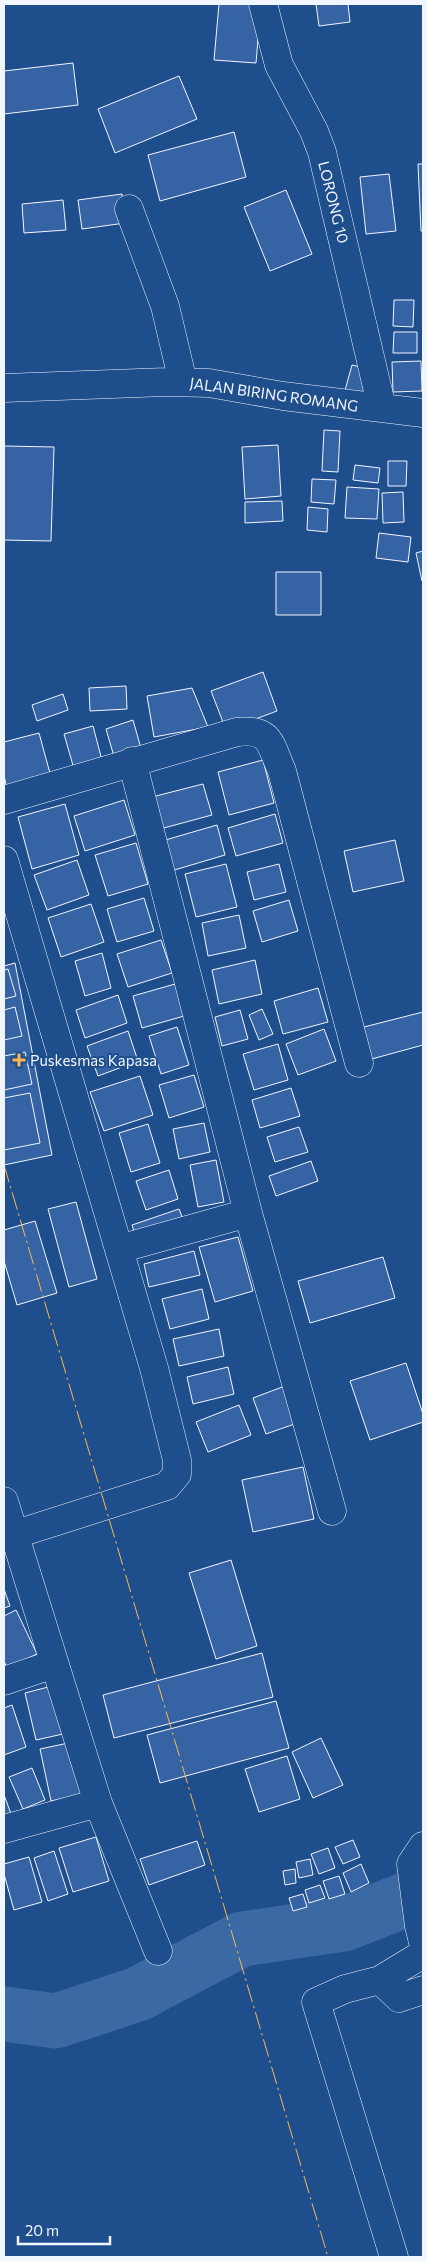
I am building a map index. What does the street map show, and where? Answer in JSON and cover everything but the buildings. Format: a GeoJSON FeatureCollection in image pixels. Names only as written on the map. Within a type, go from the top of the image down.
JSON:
{"type":"FeatureCollection","features":[{"type":"Feature","properties":{"kind":"street","name":"LORONG 10"},"geometry":{"type":"LineString","coordinates":[[263,4],[279,64],[314,131],[322,152],[382,408]]}},
{"type":"Feature","properties":{"kind":"street"},"geometry":{"type":"LineString","coordinates":[[129,208],[165,306],[183,382]]}},
{"type":"Feature","properties":{"kind":"street","name":"JALAN BIRING ROMANG"},"geometry":{"type":"LineString","coordinates":[[4,388],[183,382],[209,383],[283,396],[423,413]]}},
{"type":"Feature","properties":{"kind":"street"},"geometry":{"type":"LineString","coordinates":[[4,800],[132,761],[237,732],[255,730],[269,741],[282,771],[359,1063]]}},
{"type":"Feature","properties":{"kind":"street"},"geometry":{"type":"LineString","coordinates":[[132,761],[248,1213],[332,1511]]}},
{"type":"Feature","properties":{"kind":"street"},"geometry":{"type":"LineString","coordinates":[[4,860],[154,1368],[177,1460],[177,1474],[167,1486],[9,1536]]}},
{"type":"Feature","properties":{"kind":"street"},"geometry":{"type":"LineString","coordinates":[[119,1249],[248,1213]]}},
{"type":"Feature","properties":{"kind":"street"},"geometry":{"type":"LineString","coordinates":[[4,1501],[9,1536],[54,1664],[98,1802],[158,1950]]}},
{"type":"Feature","properties":{"kind":"street"},"geometry":{"type":"LineString","coordinates":[[4,1681],[54,1664]]}},
{"type":"Feature","properties":{"kind":"street"},"geometry":{"type":"LineString","coordinates":[[4,1829],[98,1802]]}},
{"type":"Feature","properties":{"kind":"street"},"geometry":{"type":"LineString","coordinates":[[417,1855],[421,1934]]}},
{"type":"Feature","properties":{"kind":"street"},"geometry":{"type":"LineString","coordinates":[[394,2257],[316,2002],[345,1989],[380,1980],[423,1954]]}},
{"type":"Feature","properties":{"kind":"street"},"geometry":{"type":"LineString","coordinates":[[380,1980],[399,1998],[423,1990]]}},
{"type":"Feature","properties":{"kind":"waterway"},"geometry":{"type":"LineString","coordinates":[[4,2014],[56,2021],[138,1994],[242,1939],[344,1924],[423,1893]]}},
{"type":"Feature","properties":{"kind":"power"},"geometry":{"type":"LineString","coordinates":[[4,1165],[328,2257]]}},
{"type":"Feature","properties":{"kind":"place","name":"Puskesmas Kapasa"},"geometry":{"type":"Point","coordinates":[19,1060]}}]}
